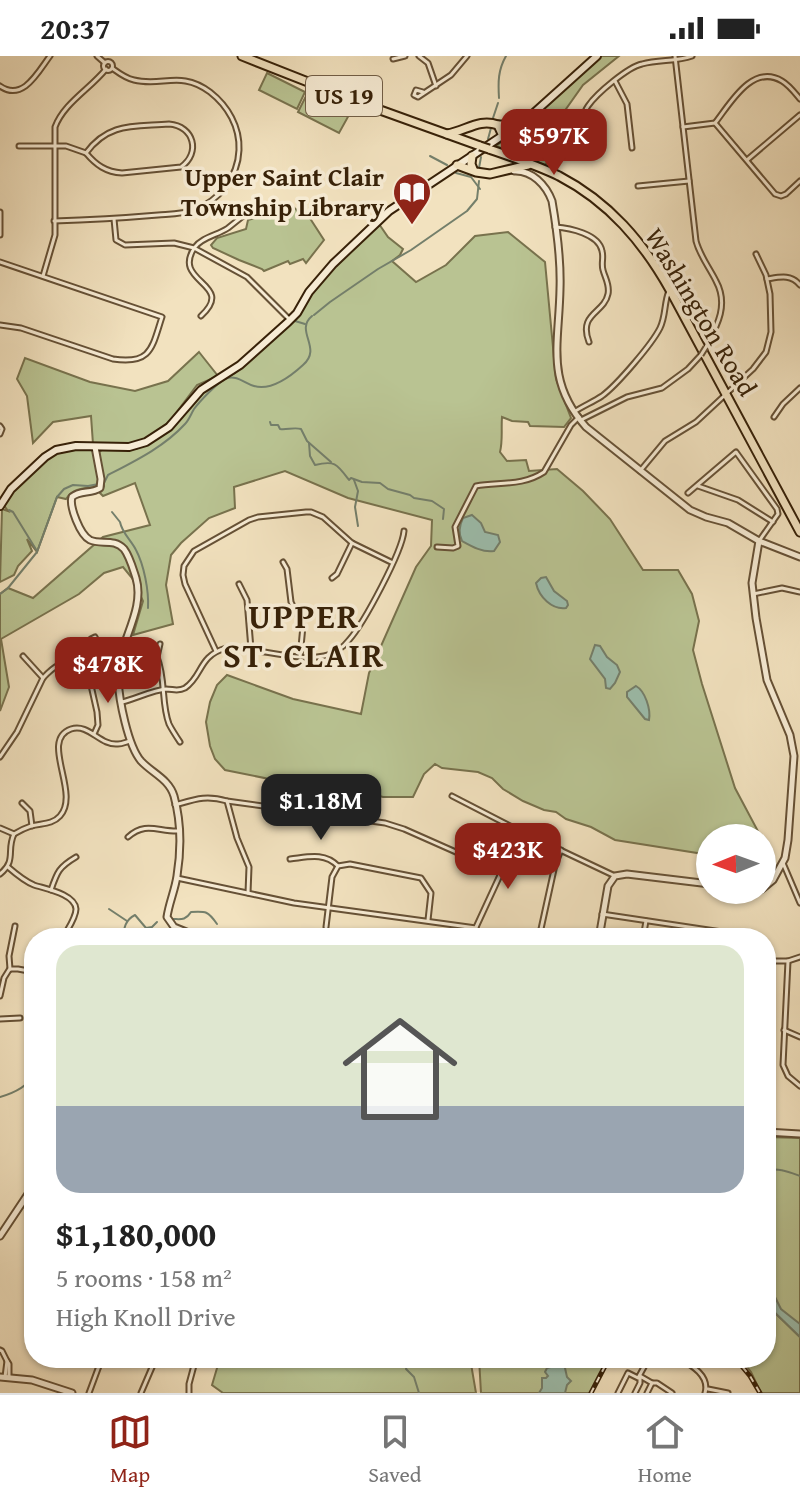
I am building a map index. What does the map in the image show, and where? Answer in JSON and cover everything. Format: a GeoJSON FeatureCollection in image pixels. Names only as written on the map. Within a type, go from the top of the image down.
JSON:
{"type":"FeatureCollection","features":[{"type":"Feature","properties":{"kind":"main road","name":"Washington Road"},"geometry":{"type":"LineString","coordinates":[[242,56],[531,164],[582,190],[614,215],[647,253],[670,290],[800,522]]}},
{"type":"Feature","properties":{"kind":"main road"},"geometry":{"type":"LineString","coordinates":[[0,506],[11,489],[56,450],[70,446],[129,447],[152,438],[174,422],[201,390],[240,365],[290,320],[333,264],[377,221],[538,110],[597,56]]}},
{"type":"Feature","properties":{"kind":"main road"},"geometry":{"type":"LineString","coordinates":[[447,134],[480,123],[518,125]]}},
{"type":"Feature","properties":{"kind":"main road"},"geometry":{"type":"LineString","coordinates":[[494,124],[503,136]]}},
{"type":"Feature","properties":{"kind":"main road"},"geometry":{"type":"LineString","coordinates":[[471,126],[466,135],[476,144]]}},
{"type":"Feature","properties":{"kind":"main road"},"geometry":{"type":"LineString","coordinates":[[501,172],[508,165],[504,154]]}},
{"type":"Feature","properties":{"kind":"main road"},"geometry":{"type":"LineString","coordinates":[[472,156],[471,164],[476,170]]}},
{"type":"Feature","properties":{"kind":"main road"},"geometry":{"type":"LineString","coordinates":[[457,165],[493,174],[531,164]]}},
{"type":"Feature","properties":{"kind":"main road","name":"Washington Road"},"geometry":{"type":"LineString","coordinates":[[759,452],[800,532]]}},
{"type":"Feature","properties":{"kind":"street"},"geometry":{"type":"LineString","coordinates":[[0,86],[10,91],[24,88],[50,56]]}},
{"type":"Feature","properties":{"kind":"street"},"geometry":{"type":"LineString","coordinates":[[97,56],[105,63],[106,69]]}},
{"type":"Feature","properties":{"kind":"street"},"geometry":{"type":"LineString","coordinates":[[105,63],[116,56]]}},
{"type":"Feature","properties":{"kind":"street"},"geometry":{"type":"LineString","coordinates":[[387,56],[405,56]]}},
{"type":"Feature","properties":{"kind":"street"},"geometry":{"type":"LineString","coordinates":[[419,56],[428,63],[436,86]]}},
{"type":"Feature","properties":{"kind":"street"},"geometry":{"type":"LineString","coordinates":[[460,56],[461,63]]}},
{"type":"Feature","properties":{"kind":"street"},"geometry":{"type":"LineString","coordinates":[[423,92],[451,75],[467,56]]}},
{"type":"Feature","properties":{"kind":"street"},"geometry":{"type":"LineString","coordinates":[[579,130],[584,114],[597,96],[639,64],[692,56]]}},
{"type":"Feature","properties":{"kind":"street"},"geometry":{"type":"LineString","coordinates":[[578,417],[627,397],[662,388],[701,355],[721,315],[722,299],[718,284],[696,241],[675,58]]}},
{"type":"Feature","properties":{"kind":"street"},"geometry":{"type":"LineString","coordinates":[[54,221],[186,212],[213,200],[224,190],[232,176],[239,150],[235,127],[222,102],[206,89],[184,80],[135,80],[112,68],[111,62]]}},
{"type":"Feature","properties":{"kind":"street"},"geometry":{"type":"LineString","coordinates":[[43,276],[53,244],[55,127],[62,113],[106,69],[112,68]]}},
{"type":"Feature","properties":{"kind":"street"},"geometry":{"type":"LineString","coordinates":[[683,127],[715,123],[746,85],[761,77],[779,79],[800,99]]}},
{"type":"Feature","properties":{"kind":"street"},"geometry":{"type":"LineString","coordinates":[[615,81],[627,104],[632,148]]}},
{"type":"Feature","properties":{"kind":"street"},"geometry":{"type":"LineString","coordinates":[[747,160],[800,115]]}},
{"type":"Feature","properties":{"kind":"street"},"geometry":{"type":"LineString","coordinates":[[715,123],[775,194],[786,194],[800,181]]}},
{"type":"Feature","properties":{"kind":"street"},"geometry":{"type":"LineString","coordinates":[[19,146],[66,146],[86,153],[98,165],[113,172],[181,167],[190,158],[193,145],[184,128],[169,124],[107,132],[86,153]]}},
{"type":"Feature","properties":{"kind":"street"},"geometry":{"type":"LineString","coordinates":[[501,172],[524,171],[541,184],[551,198],[560,283],[557,365],[560,382],[578,417],[690,510],[728,523],[759,541],[800,557]]}},
{"type":"Feature","properties":{"kind":"street"},"geometry":{"type":"LineString","coordinates":[[638,186],[689,181]]}},
{"type":"Feature","properties":{"kind":"street"},"geometry":{"type":"LineString","coordinates":[[0,212],[0,235]]}},
{"type":"Feature","properties":{"kind":"street"},"geometry":{"type":"LineString","coordinates":[[201,316],[210,306],[211,293],[209,287],[191,272],[189,259],[199,242],[227,229],[243,216]]}},
{"type":"Feature","properties":{"kind":"street"},"geometry":{"type":"LineString","coordinates":[[114,219],[116,240],[121,244],[174,243],[194,248],[247,277],[290,320]]}},
{"type":"Feature","properties":{"kind":"street"},"geometry":{"type":"LineString","coordinates":[[555,227],[593,238],[602,250],[608,293],[588,321],[586,333],[589,342]]}},
{"type":"Feature","properties":{"kind":"street"},"geometry":{"type":"LineString","coordinates":[[640,471],[665,441],[692,425],[727,394],[756,366],[767,349],[771,329],[767,279],[756,254]]}},
{"type":"Feature","properties":{"kind":"street"},"geometry":{"type":"LineString","coordinates":[[0,262],[162,317],[147,354],[126,360],[113,359],[21,328],[0,325]]}},
{"type":"Feature","properties":{"kind":"street"},"geometry":{"type":"LineString","coordinates":[[767,279],[786,277],[800,285]]}},
{"type":"Feature","properties":{"kind":"street"},"geometry":{"type":"LineString","coordinates":[[437,547],[458,546],[455,527],[476,486],[530,480],[544,472],[571,425],[610,389],[655,336],[664,319],[670,290]]}},
{"type":"Feature","properties":{"kind":"street"},"geometry":{"type":"LineString","coordinates":[[774,417],[800,388]]}},
{"type":"Feature","properties":{"kind":"street"},"geometry":{"type":"LineString","coordinates":[[0,426],[0,434]]}},
{"type":"Feature","properties":{"kind":"street"},"geometry":{"type":"LineString","coordinates":[[95,447],[100,484],[94,491],[76,493],[70,504],[89,540],[113,543],[125,551],[138,586],[133,618],[118,668],[130,741],[138,758],[167,783],[174,796],[180,844],[177,878],[168,907],[169,921],[176,928]]}},
{"type":"Feature","properties":{"kind":"street"},"geometry":{"type":"LineString","coordinates":[[688,493],[736,452],[777,509],[778,514],[759,541],[752,576],[767,680],[793,745],[788,840],[777,874],[788,875]]}},
{"type":"Feature","properties":{"kind":"street"},"geometry":{"type":"LineString","coordinates":[[698,486],[738,500],[773,522]]}},
{"type":"Feature","properties":{"kind":"street"},"geometry":{"type":"LineString","coordinates":[[216,651],[183,579],[184,566],[194,551],[249,520],[311,512],[323,517],[352,543],[392,562]]}},
{"type":"Feature","properties":{"kind":"street"},"geometry":{"type":"LineString","coordinates":[[122,702],[187,686],[204,662],[216,651],[226,648],[300,657],[331,654],[342,648],[376,597],[402,542],[404,531]]}},
{"type":"Feature","properties":{"kind":"street"},"geometry":{"type":"LineString","coordinates":[[332,578],[352,543]]}},
{"type":"Feature","properties":{"kind":"street"},"geometry":{"type":"LineString","coordinates":[[283,562],[287,569],[291,602],[303,626],[300,657]]}},
{"type":"Feature","properties":{"kind":"street"},"geometry":{"type":"LineString","coordinates":[[239,584],[247,600],[251,649]]}},
{"type":"Feature","properties":{"kind":"street"},"geometry":{"type":"LineString","coordinates":[[753,594],[782,588],[800,592]]}},
{"type":"Feature","properties":{"kind":"street"},"geometry":{"type":"LineString","coordinates":[[160,644],[157,657],[162,668],[169,722],[180,742]]}},
{"type":"Feature","properties":{"kind":"street"},"geometry":{"type":"LineString","coordinates":[[81,662],[91,645]]}},
{"type":"Feature","properties":{"kind":"street"},"geometry":{"type":"LineString","coordinates":[[23,656],[43,678]]}},
{"type":"Feature","properties":{"kind":"street"},"geometry":{"type":"LineString","coordinates":[[0,757],[17,732],[43,678],[64,662],[81,662]]}},
{"type":"Feature","properties":{"kind":"street"},"geometry":{"type":"LineString","coordinates":[[81,662],[90,677],[97,712],[98,725],[94,734]]}},
{"type":"Feature","properties":{"kind":"street"},"geometry":{"type":"LineString","coordinates":[[0,828],[14,834],[55,820],[63,813],[66,790],[58,751],[62,735],[69,730],[77,728],[111,743],[130,741]]}},
{"type":"Feature","properties":{"kind":"street"},"geometry":{"type":"LineString","coordinates":[[452,796],[615,876],[627,874],[696,882]]}},
{"type":"Feature","properties":{"kind":"street"},"geometry":{"type":"LineString","coordinates":[[175,805],[205,797],[385,823],[501,872]]}},
{"type":"Feature","properties":{"kind":"street"},"geometry":{"type":"LineString","coordinates":[[227,801],[249,867],[248,893]]}},
{"type":"Feature","properties":{"kind":"street"},"geometry":{"type":"LineString","coordinates":[[22,803],[30,811],[32,826]]}},
{"type":"Feature","properties":{"kind":"street"},"geometry":{"type":"LineString","coordinates":[[128,837],[145,828],[179,831]]}},
{"type":"Feature","properties":{"kind":"street"},"geometry":{"type":"LineString","coordinates":[[177,878],[294,903],[476,928],[520,831]]}},
{"type":"Feature","properties":{"kind":"street"},"geometry":{"type":"LineString","coordinates":[[0,874],[11,859],[10,846],[14,834]]}},
{"type":"Feature","properties":{"kind":"street"},"geometry":{"type":"LineString","coordinates":[[541,928],[561,850]]}},
{"type":"Feature","properties":{"kind":"street"},"geometry":{"type":"LineString","coordinates":[[290,859],[321,856],[331,859],[338,866]]}},
{"type":"Feature","properties":{"kind":"street"},"geometry":{"type":"LineString","coordinates":[[51,890],[61,867],[76,857]]}},
{"type":"Feature","properties":{"kind":"street"},"geometry":{"type":"LineString","coordinates":[[783,863],[798,892],[800,903]]}},
{"type":"Feature","properties":{"kind":"street"},"geometry":{"type":"LineString","coordinates":[[338,866],[350,864],[421,878],[431,893],[428,921]]}},
{"type":"Feature","properties":{"kind":"street"},"geometry":{"type":"LineString","coordinates":[[326,927],[332,877],[338,866]]}},
{"type":"Feature","properties":{"kind":"street"},"geometry":{"type":"LineString","coordinates":[[8,867],[33,884],[70,899],[76,907],[68,928]]}},
{"type":"Feature","properties":{"kind":"street"},"geometry":{"type":"LineString","coordinates":[[600,928],[608,886],[615,876]]}},
{"type":"Feature","properties":{"kind":"street"},"geometry":{"type":"LineString","coordinates":[[602,914],[694,928]]}},
{"type":"Feature","properties":{"kind":"street"},"geometry":{"type":"LineString","coordinates":[[645,928],[646,921]]}},
{"type":"Feature","properties":{"kind":"street"},"geometry":{"type":"LineString","coordinates":[[0,996],[4,978],[10,969],[9,956],[15,926]]}},
{"type":"Feature","properties":{"kind":"street"},"geometry":{"type":"LineString","coordinates":[[776,961],[800,957]]}},
{"type":"Feature","properties":{"kind":"street"},"geometry":{"type":"LineString","coordinates":[[788,961],[783,1065],[788,1076],[800,1086]]}},
{"type":"Feature","properties":{"kind":"street"},"geometry":{"type":"LineString","coordinates":[[10,969],[24,970]]}},
{"type":"Feature","properties":{"kind":"street"},"geometry":{"type":"LineString","coordinates":[[0,1019],[20,1018]]}},
{"type":"Feature","properties":{"kind":"street"},"geometry":{"type":"LineString","coordinates":[[784,1030],[800,1037]]}},
{"type":"Feature","properties":{"kind":"street"},"geometry":{"type":"LineString","coordinates":[[776,1133],[800,1134]]}},
{"type":"Feature","properties":{"kind":"street"},"geometry":{"type":"LineString","coordinates":[[0,1236],[24,1200]]}},
{"type":"Feature","properties":{"kind":"street"},"geometry":{"type":"LineString","coordinates":[[0,1350],[9,1364],[5,1377],[32,1380],[45,1387],[72,1393]]}},
{"type":"Feature","properties":{"kind":"street"},"geometry":{"type":"LineString","coordinates":[[89,1393],[98,1368]]}},
{"type":"Feature","properties":{"kind":"street"},"geometry":{"type":"LineString","coordinates":[[141,1393],[152,1368]]}},
{"type":"Feature","properties":{"kind":"street"},"geometry":{"type":"LineString","coordinates":[[189,1393],[193,1368]]}},
{"type":"Feature","properties":{"kind":"street"},"geometry":{"type":"LineString","coordinates":[[635,1393],[644,1368]]}},
{"type":"Feature","properties":{"kind":"street"},"geometry":{"type":"LineString","coordinates":[[693,1368],[706,1380],[706,1391],[726,1393]]}},
{"type":"Feature","properties":{"kind":"street"},"geometry":{"type":"LineString","coordinates":[[618,1393],[628,1373],[657,1383],[669,1392]]}},
{"type":"Feature","properties":{"kind":"street"},"geometry":{"type":"LineString","coordinates":[[647,1393],[652,1383]]}},
{"type":"Feature","properties":{"kind":"green space"},"geometry":{"type":"Polygon","coordinates":[[[600,56],[619,56],[583,85],[548,136],[561,141],[567,136],[572,138],[566,155],[550,148],[551,158],[545,165],[496,146],[535,117],[600,56]]]}},
{"type":"Feature","properties":{"kind":"green space"},"geometry":{"type":"Polygon","coordinates":[[[267,73],[305,92],[297,109],[259,90],[267,73]]]}},
{"type":"Feature","properties":{"kind":"green space"},"geometry":{"type":"Polygon","coordinates":[[[307,94],[349,115],[339,133],[298,112],[307,94]]]}},
{"type":"Feature","properties":{"kind":"green space"},"geometry":{"type":"Polygon","coordinates":[[[291,205],[299,212],[302,206],[324,240],[306,263],[303,259],[290,264],[288,261],[264,271],[211,245],[217,238],[246,229],[248,220],[291,205]]]}},
{"type":"Feature","properties":{"kind":"green space"},"geometry":{"type":"Polygon","coordinates":[[[379,224],[388,237],[403,249],[392,261],[416,282],[446,265],[475,236],[508,232],[545,262],[556,379],[571,418],[564,427],[530,426],[528,422],[502,417],[500,452],[507,461],[526,460],[529,471],[557,469],[610,519],[643,570],[678,570],[692,594],[699,621],[693,650],[702,684],[735,788],[754,824],[696,824],[696,853],[615,840],[556,812],[523,801],[492,778],[478,772],[442,768],[435,764],[424,774],[413,797],[383,797],[352,789],[294,784],[225,770],[215,759],[206,722],[217,685],[227,675],[293,699],[361,714],[369,673],[416,567],[431,546],[432,520],[348,498],[285,471],[234,487],[235,508],[209,518],[171,555],[166,585],[173,624],[133,635],[143,601],[123,567],[104,573],[79,594],[1,639],[9,687],[0,711],[0,594],[8,588],[33,598],[103,537],[150,525],[135,483],[103,496],[100,493],[104,486],[99,452],[104,449],[136,449],[156,439],[178,421],[210,386],[235,373],[298,316],[329,272],[379,224]]]}},
{"type":"Feature","properties":{"kind":"green space"},"geometry":{"type":"Polygon","coordinates":[[[199,352],[218,376],[197,385],[170,421],[150,437],[131,444],[93,444],[91,416],[53,422],[33,443],[27,396],[17,379],[25,358],[90,382],[135,391],[168,381],[199,352]]]}},
{"type":"Feature","properties":{"kind":"green space"},"geometry":{"type":"Polygon","coordinates":[[[69,448],[94,451],[100,479],[96,487],[75,491],[66,499],[57,497],[37,552],[27,539],[32,551],[14,575],[0,582],[2,509],[8,511],[3,504],[43,461],[69,448]]]}},
{"type":"Feature","properties":{"kind":"green space"},"geometry":{"type":"Polygon","coordinates":[[[776,1137],[800,1138],[800,1332],[776,1311],[776,1137]]]}},
{"type":"Feature","properties":{"kind":"green space"},"geometry":{"type":"Polygon","coordinates":[[[776,1314],[800,1337],[800,1393],[761,1393],[748,1368],[776,1368],[776,1314]]]}},
{"type":"Feature","properties":{"kind":"green space"},"geometry":{"type":"Polygon","coordinates":[[[217,1368],[472,1368],[476,1393],[223,1393],[212,1385],[217,1368]]]}},
{"type":"Feature","properties":{"kind":"green space"},"geometry":{"type":"Polygon","coordinates":[[[480,1368],[603,1368],[591,1393],[481,1393],[480,1368]]]}},
{"type":"Feature","properties":{"kind":"shaded area"},"geometry":{"type":"Polygon","coordinates":[[[472,515],[485,532],[498,535],[500,542],[494,551],[481,550],[462,541],[460,527],[463,518],[472,515]]]}},
{"type":"Feature","properties":{"kind":"shaded area"},"geometry":{"type":"Polygon","coordinates":[[[546,577],[554,591],[567,601],[566,608],[551,605],[540,593],[536,583],[546,577]]]}},
{"type":"Feature","properties":{"kind":"shaded area"},"geometry":{"type":"Polygon","coordinates":[[[595,645],[600,646],[620,672],[610,689],[606,688],[605,679],[590,659],[595,645]]]}},
{"type":"Feature","properties":{"kind":"shaded area"},"geometry":{"type":"Polygon","coordinates":[[[636,686],[647,701],[649,720],[627,697],[627,692],[636,686]]]}},
{"type":"Feature","properties":{"kind":"shaded area"},"geometry":{"type":"Polygon","coordinates":[[[776,1299],[781,1309],[800,1324],[800,1337],[776,1314],[776,1299]]]}},
{"type":"Feature","properties":{"kind":"shaded area"},"geometry":{"type":"Polygon","coordinates":[[[547,1368],[565,1368],[571,1381],[565,1393],[539,1393],[542,1378],[548,1376],[545,1372],[547,1368]]]}},
{"type":"Feature","properties":{"kind":"waterway"},"geometry":{"type":"LineString","coordinates":[[499,98],[499,76],[506,56]]}},
{"type":"Feature","properties":{"kind":"waterway"},"geometry":{"type":"LineString","coordinates":[[493,118],[498,103]]}},
{"type":"Feature","properties":{"kind":"waterway"},"geometry":{"type":"LineString","coordinates":[[488,139],[491,128]]}},
{"type":"Feature","properties":{"kind":"waterway"},"geometry":{"type":"LineString","coordinates":[[513,136],[518,141],[518,147],[531,155]]}},
{"type":"Feature","properties":{"kind":"waterway"},"geometry":{"type":"LineString","coordinates":[[518,138],[536,136]]}},
{"type":"Feature","properties":{"kind":"waterway"},"geometry":{"type":"LineString","coordinates":[[430,156],[447,165]]}},
{"type":"Feature","properties":{"kind":"waterway"},"geometry":{"type":"LineString","coordinates":[[479,168],[481,157]]}},
{"type":"Feature","properties":{"kind":"waterway"},"geometry":{"type":"LineString","coordinates":[[456,173],[471,177],[480,189]]}},
{"type":"Feature","properties":{"kind":"waterway"},"geometry":{"type":"LineString","coordinates":[[314,315],[467,211],[477,199],[479,181]]}},
{"type":"Feature","properties":{"kind":"waterway"},"geometry":{"type":"LineString","coordinates":[[0,594],[37,552],[57,497],[64,489],[73,485],[104,483],[108,475],[159,447],[185,424],[200,402],[225,379],[236,378],[260,387],[287,378],[308,359],[310,346],[306,328],[312,316]]}},
{"type":"Feature","properties":{"kind":"waterway"},"geometry":{"type":"LineString","coordinates":[[295,321],[305,324]]}},
{"type":"Feature","properties":{"kind":"waterway"},"geometry":{"type":"LineString","coordinates":[[270,422],[280,429],[301,429],[307,441],[331,462]]}},
{"type":"Feature","properties":{"kind":"waterway"},"geometry":{"type":"LineString","coordinates":[[309,443],[310,456],[315,465],[331,463],[349,480],[380,483],[388,489],[432,501],[444,509],[443,519]]}},
{"type":"Feature","properties":{"kind":"waterway"},"geometry":{"type":"LineString","coordinates":[[354,480],[358,491],[355,507],[358,526]]}},
{"type":"Feature","properties":{"kind":"waterway"},"geometry":{"type":"LineString","coordinates":[[9,510],[37,551]]}},
{"type":"Feature","properties":{"kind":"waterway"},"geometry":{"type":"LineString","coordinates":[[112,512],[139,556],[148,608]]}},
{"type":"Feature","properties":{"kind":"waterway"},"geometry":{"type":"LineString","coordinates":[[109,909],[127,921]]}},
{"type":"Feature","properties":{"kind":"waterway"},"geometry":{"type":"LineString","coordinates":[[172,919],[185,918],[191,912],[203,912],[217,924]]}},
{"type":"Feature","properties":{"kind":"waterway"},"geometry":{"type":"LineString","coordinates":[[125,928],[135,915],[146,928]]}},
{"type":"Feature","properties":{"kind":"waterway"},"geometry":{"type":"LineString","coordinates":[[146,928],[157,922]]}},
{"type":"Feature","properties":{"kind":"waterway"},"geometry":{"type":"LineString","coordinates":[[0,1097],[24,1086]]}},
{"type":"Feature","properties":{"kind":"waterway"},"geometry":{"type":"LineString","coordinates":[[776,1170],[800,1176]]}},
{"type":"Feature","properties":{"kind":"waterway"},"geometry":{"type":"LineString","coordinates":[[406,1368],[414,1377],[419,1393]]}},
{"type":"Feature","properties":{"kind":"railway"},"geometry":{"type":"LineString","coordinates":[[591,1393],[604,1368]]}},
{"type":"Feature","properties":{"kind":"railway"},"geometry":{"type":"LineString","coordinates":[[743,1368],[760,1393]]}},
{"type":"Feature","properties":{"kind":"place","name":"Upper Saint Clair Township Library"},"geometry":{"type":"Point","coordinates":[412,226]}},
{"type":"Feature","properties":{"kind":"district","name":"UPPER ST. CLAIR"},"geometry":{"type":"Point","coordinates":[304,636]}}]}
